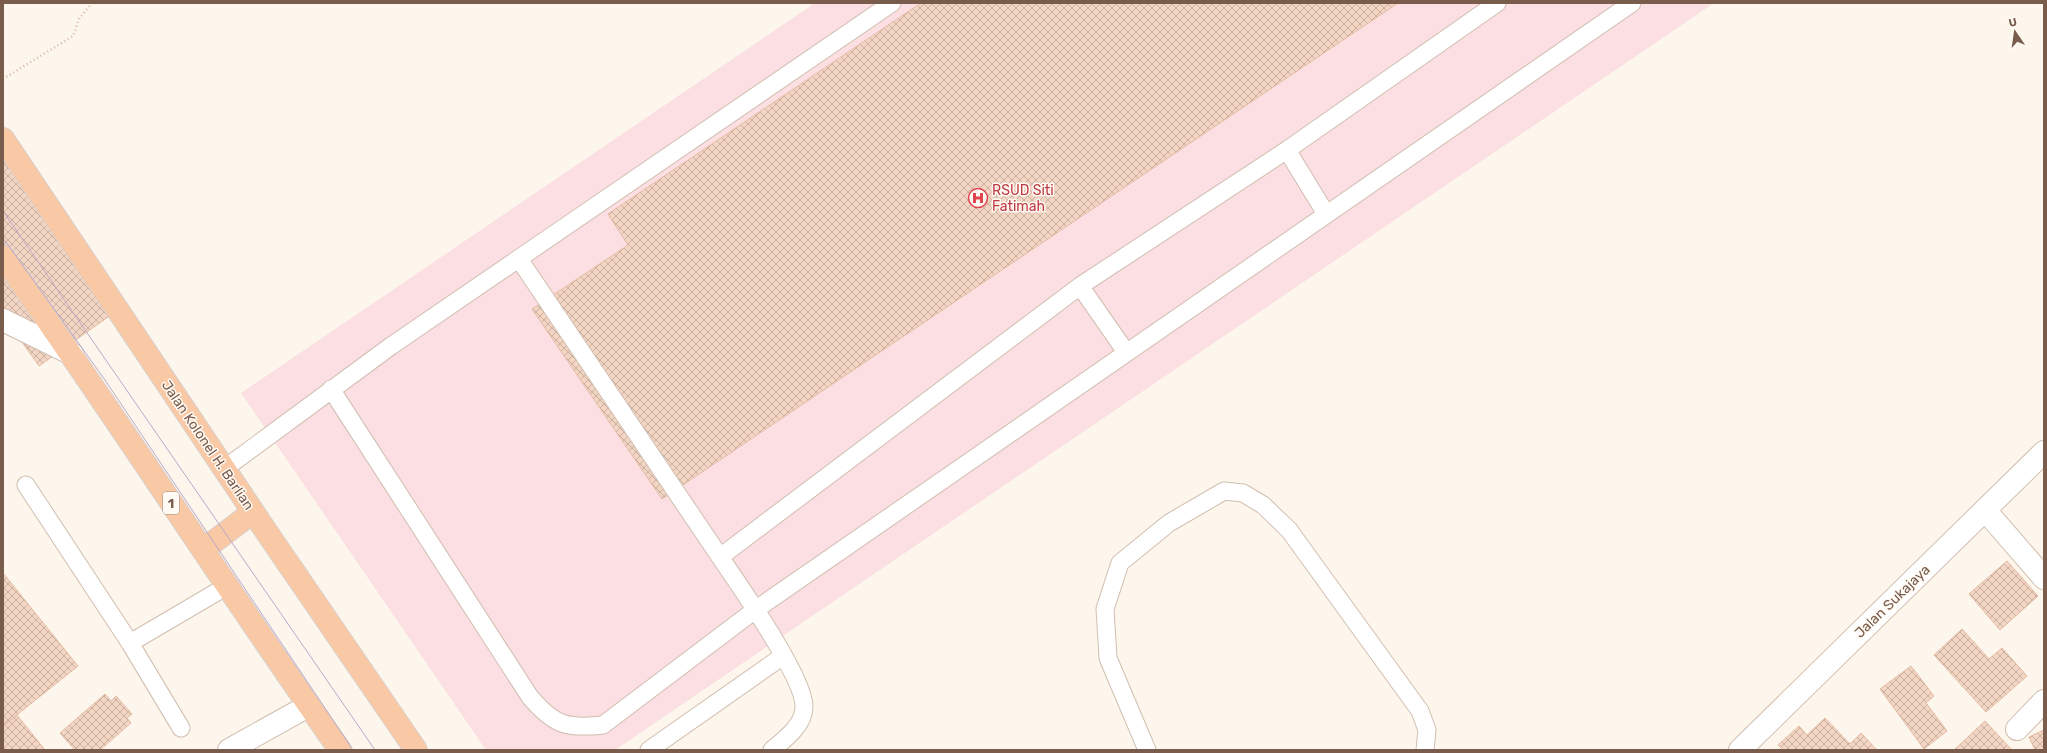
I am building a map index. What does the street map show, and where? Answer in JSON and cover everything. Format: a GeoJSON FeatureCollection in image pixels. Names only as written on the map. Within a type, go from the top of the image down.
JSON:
{"type":"FeatureCollection","features":[{"type":"Feature","properties":{"kind":"highway","name":"Jalan Kolonel H. Barlian"},"geometry":{"type":"LineString","coordinates":[[3,139],[253,512],[416,750]]}},
{"type":"Feature","properties":{"kind":"highway","name":"1"},"geometry":{"type":"LineString","coordinates":[[3,257],[72,354],[202,550],[308,706],[340,750]]}},
{"type":"Feature","properties":{"kind":"highway"},"geometry":{"type":"LineString","coordinates":[[202,550],[253,512]]}},
{"type":"Feature","properties":{"kind":"street"},"geometry":{"type":"LineString","coordinates":[[3,320],[72,354]]}},
{"type":"Feature","properties":{"kind":"street","name":"Jalan Sukajaya"},"geometry":{"type":"LineString","coordinates":[[1740,750],[2044,452]]}},
{"type":"Feature","properties":{"kind":"street"},"geometry":{"type":"LineString","coordinates":[[1985,510],[2044,578]]}},
{"type":"Feature","properties":{"kind":"street"},"geometry":{"type":"LineString","coordinates":[[2017,729],[2044,701]]}},
{"type":"Feature","properties":{"kind":"street"},"geometry":{"type":"LineString","coordinates":[[229,750],[308,706]]}},
{"type":"Feature","properties":{"kind":"lane"},"geometry":{"type":"LineString","coordinates":[[224,469],[390,346],[892,3]]}},
{"type":"Feature","properties":{"kind":"lane"},"geometry":{"type":"LineString","coordinates":[[720,557],[1080,286],[1286,150],[1497,3]]}},
{"type":"Feature","properties":{"kind":"lane"},"geometry":{"type":"LineString","coordinates":[[331,389],[530,696],[541,710],[557,722],[573,727],[603,724],[755,610],[1632,3]]}},
{"type":"Feature","properties":{"kind":"lane"},"geometry":{"type":"LineString","coordinates":[[1286,150],[1326,214]]}},
{"type":"Feature","properties":{"kind":"lane"},"geometry":{"type":"LineString","coordinates":[[519,259],[720,557],[755,610],[799,683],[804,708],[802,718],[797,726],[772,750]]}},
{"type":"Feature","properties":{"kind":"lane"},"geometry":{"type":"LineString","coordinates":[[1080,286],[1126,352]]}},
{"type":"Feature","properties":{"kind":"lane"},"geometry":{"type":"LineString","coordinates":[[26,486],[130,644],[181,728]]}},
{"type":"Feature","properties":{"kind":"lane"},"geometry":{"type":"LineString","coordinates":[[1147,750],[1108,658],[1105,609],[1120,563],[1169,523],[1224,491],[1243,493],[1263,505],[1289,530],[1420,711],[1427,730],[1425,750]]}},
{"type":"Feature","properties":{"kind":"lane"},"geometry":{"type":"LineString","coordinates":[[130,644],[227,586]]}},
{"type":"Feature","properties":{"kind":"lane"},"geometry":{"type":"LineString","coordinates":[[649,750],[783,656]]}},
{"type":"Feature","properties":{"kind":"path"},"geometry":{"type":"LineString","coordinates":[[3,79],[72,36],[79,19],[92,3]]}},
{"type":"Feature","properties":{"kind":"shaded area","name":"RSUD Siti Fatimah"},"geometry":{"type":"Polygon","coordinates":[[[815,3],[1714,3],[615,750],[486,750],[241,393],[815,3]]]}},
{"type":"Feature","properties":{"kind":"building","name":"RSUD Siti Fatimah"},"geometry":{"type":"Polygon","coordinates":[[[921,3],[1398,3],[662,499],[532,309],[628,245],[608,214],[921,3]]]}},
{"type":"Feature","properties":{"kind":"building"},"geometry":{"type":"Polygon","coordinates":[[[3,132],[125,305],[39,366],[3,315],[3,132]]]}},
{"type":"Feature","properties":{"kind":"building"},"geometry":{"type":"Polygon","coordinates":[[[2007,561],[2038,596],[2000,630],[1969,594],[2007,561]]]}},
{"type":"Feature","properties":{"kind":"building"},"geometry":{"type":"Polygon","coordinates":[[[3,573],[78,666],[3,726],[3,573]]]}},
{"type":"Feature","properties":{"kind":"building"},"geometry":{"type":"Polygon","coordinates":[[[1962,629],[1989,659],[2002,648],[2027,676],[1986,712],[1934,655],[1962,629]]]}},
{"type":"Feature","properties":{"kind":"building"},"geometry":{"type":"Polygon","coordinates":[[[1911,666],[1934,696],[1926,703],[1947,731],[1924,749],[1880,689],[1911,666]]]}},
{"type":"Feature","properties":{"kind":"building"},"geometry":{"type":"Polygon","coordinates":[[[105,694],[111,701],[116,696],[132,714],[127,718],[131,723],[100,750],[75,750],[60,733],[105,694]]]}},
{"type":"Feature","properties":{"kind":"building"},"geometry":{"type":"Polygon","coordinates":[[[17,715],[45,750],[3,750],[3,726],[17,715]]]}},
{"type":"Feature","properties":{"kind":"building"},"geometry":{"type":"Polygon","coordinates":[[[1825,718],[1850,744],[1861,733],[1877,750],[1783,750],[1778,745],[1799,726],[1807,735],[1825,718]]]}},
{"type":"Feature","properties":{"kind":"building"},"geometry":{"type":"Polygon","coordinates":[[[1985,721],[2012,750],[1954,750],[1985,721]]]}},
{"type":"Feature","properties":{"kind":"building"},"geometry":{"type":"Polygon","coordinates":[[[2044,730],[2044,750],[2035,750],[2029,737],[2044,730]]]}},
{"type":"Feature","properties":{"kind":"tram line"},"geometry":{"type":"LineString","coordinates":[[3,211],[375,750]]}},
{"type":"Feature","properties":{"kind":"tram line"},"geometry":{"type":"LineString","coordinates":[[3,238],[105,380],[353,750]]}},
{"type":"Feature","properties":{"kind":"place","name":"RSUD Siti Fatimah"},"geometry":{"type":"Point","coordinates":[978,198]}}]}
